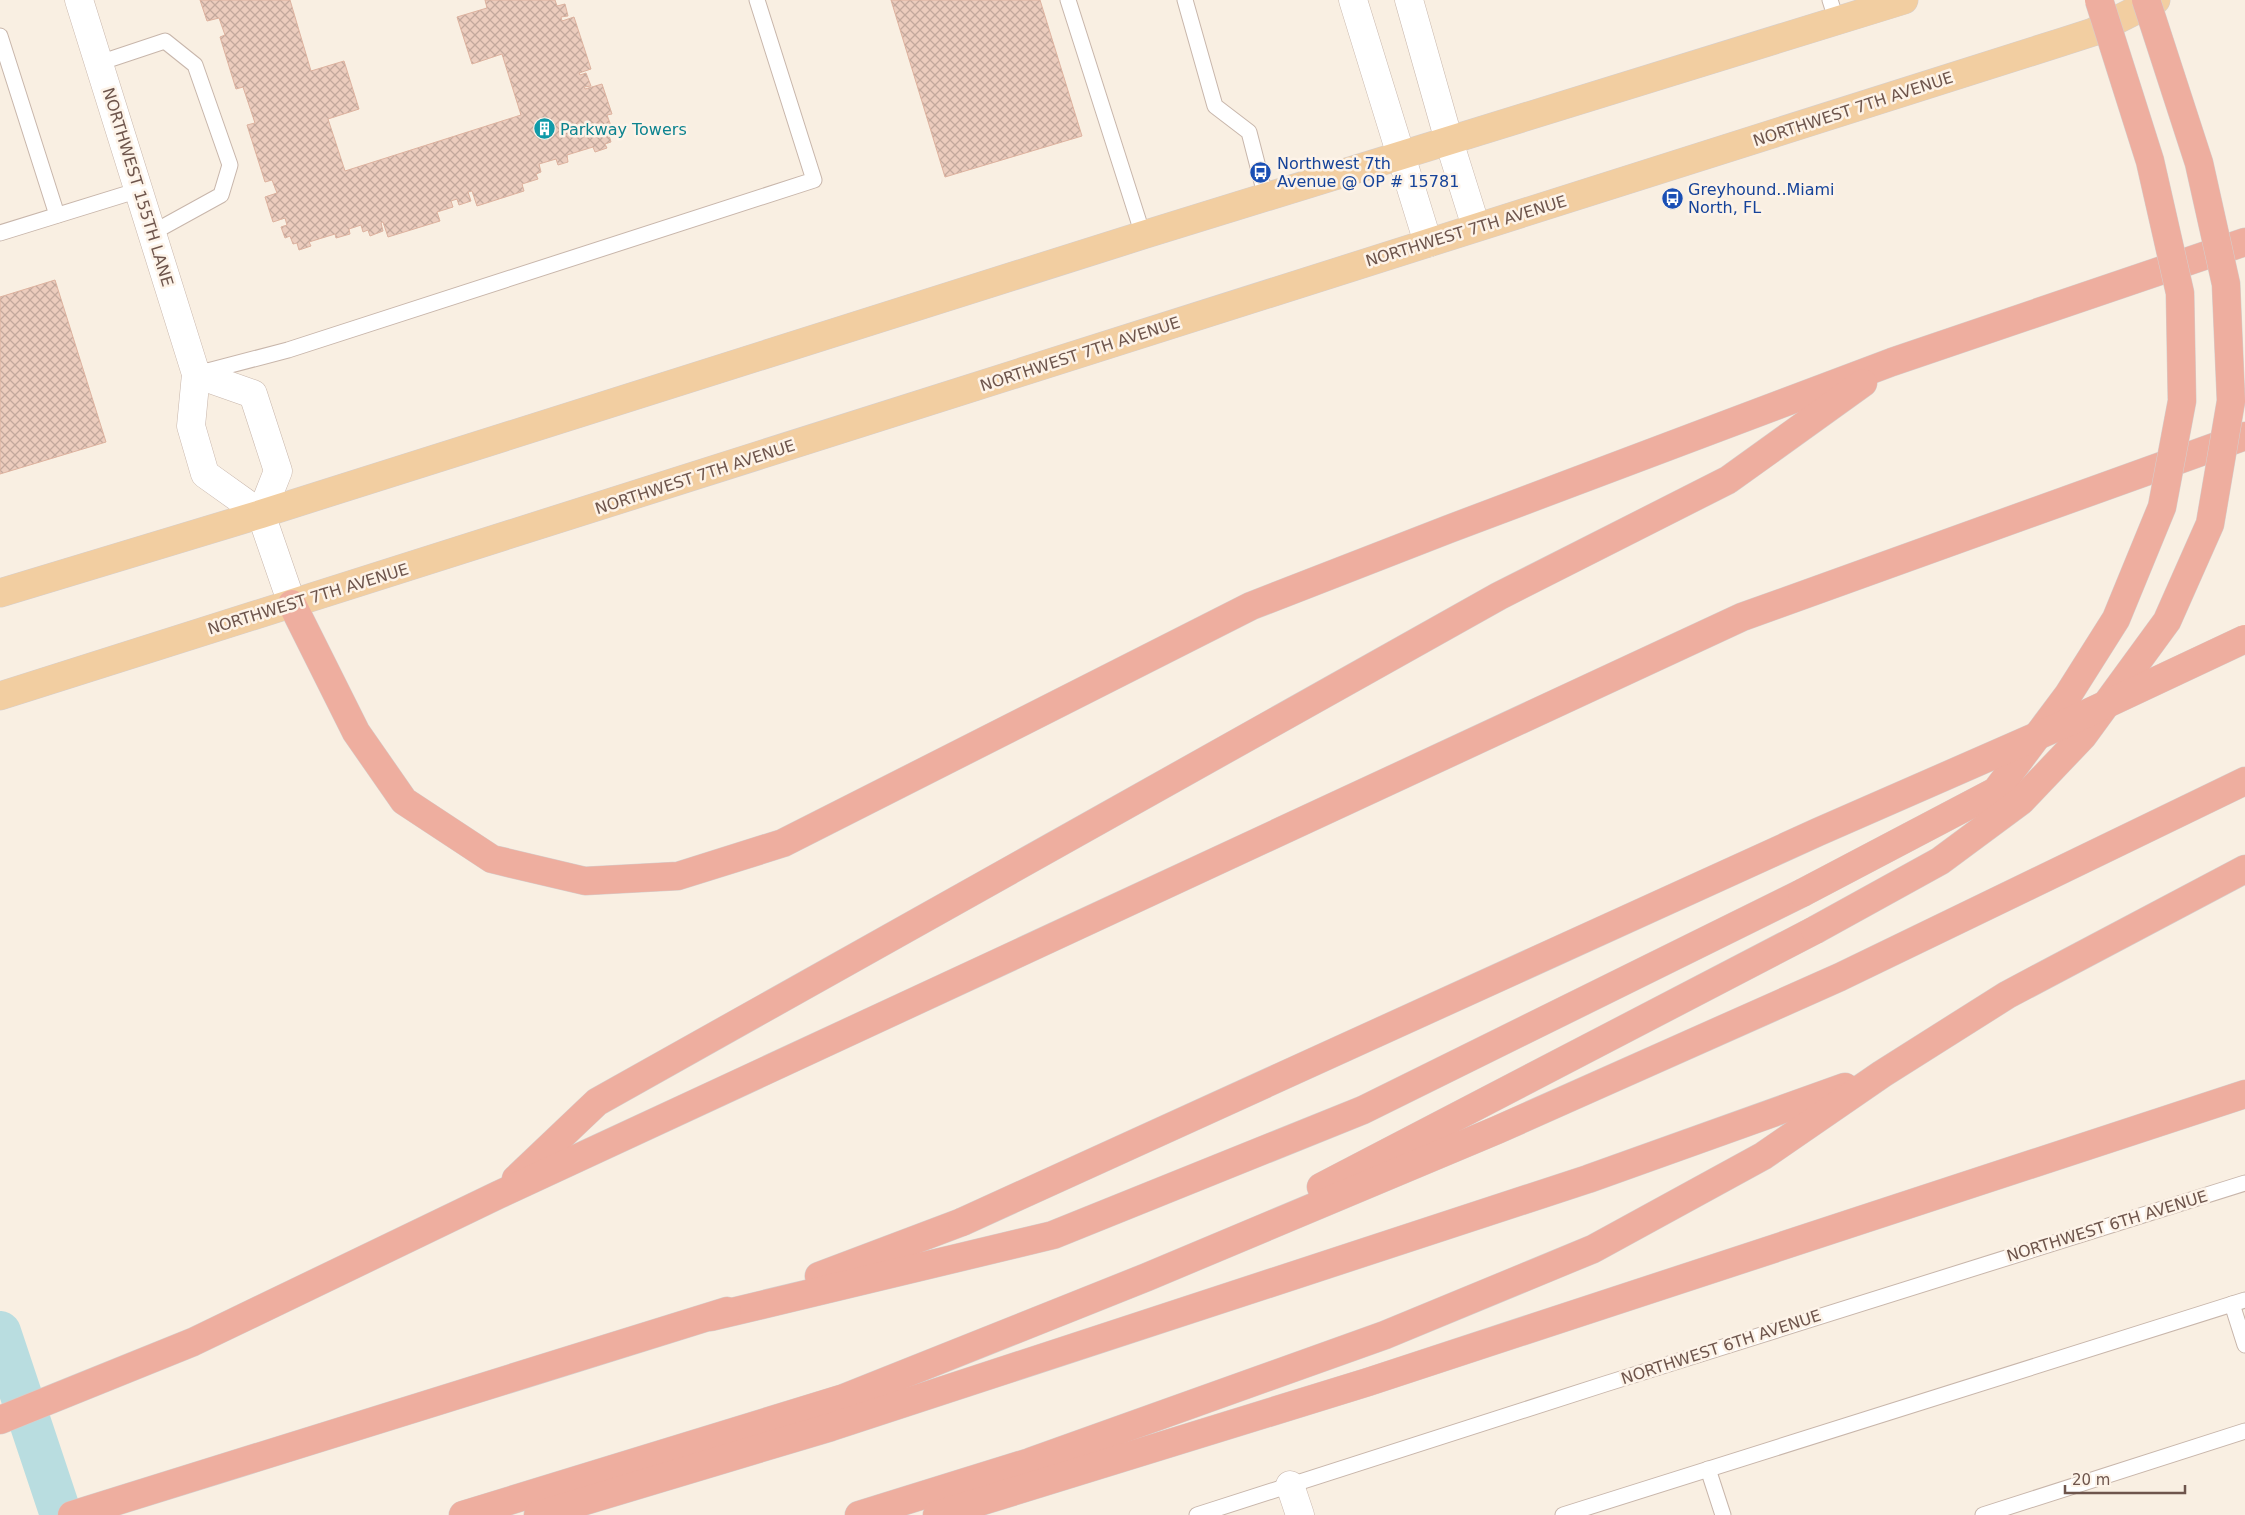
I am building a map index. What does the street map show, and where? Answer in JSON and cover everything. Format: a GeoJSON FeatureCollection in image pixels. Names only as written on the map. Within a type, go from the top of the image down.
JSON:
{"type":"FeatureCollection","features":[{"type":"Feature","properties":{"kind":"highway"},"geometry":{"type":"LineString","coordinates":[[710,1317],[1053,1235],[1363,1110],[1802,893],[1996,792],[2068,695],[2116,619],[2162,507],[2182,401],[2180,293],[2150,161],[2099,0]]}},
{"type":"Feature","properties":{"kind":"highway"},"geometry":{"type":"LineString","coordinates":[[1147,1277],[1815,930],[1940,861],[2028,794],[2083,736],[2167,620],[2210,524],[2230,401],[2226,284],[2199,163],[2146,0]]}},
{"type":"Feature","properties":{"kind":"highway"},"geometry":{"type":"LineString","coordinates":[[292,604],[356,732],[404,802],[492,859],[585,881],[678,876],[783,843],[1251,606],[1449,529],[1892,362],[2245,242]]}},
{"type":"Feature","properties":{"kind":"highway"},"geometry":{"type":"LineString","coordinates":[[498,1195],[597,1102],[1499,596],[1728,480],[1892,362]]}},
{"type":"Feature","properties":{"kind":"highway"},"geometry":{"type":"LineString","coordinates":[[0,1420],[193,1342],[498,1195],[1742,617],[2245,436]]}},
{"type":"Feature","properties":{"kind":"highway"},"geometry":{"type":"LineString","coordinates":[[72,1515],[710,1317],[962,1222],[1818,832],[2060,726],[2245,639]]}},
{"type":"Feature","properties":{"kind":"highway"},"geometry":{"type":"LineString","coordinates":[[463,1515],[844,1398],[1147,1277],[1497,1130],[1840,977],[2245,781]]}},
{"type":"Feature","properties":{"kind":"highway"},"geometry":{"type":"LineString","coordinates":[[859,1515],[1030,1462],[1385,1335],[1593,1249],[1762,1156],[1882,1074],[2007,994],[2245,869]]}},
{"type":"Feature","properties":{"kind":"highway"},"geometry":{"type":"LineString","coordinates":[[538,1515],[831,1427],[1588,1179],[1882,1074]]}},
{"type":"Feature","properties":{"kind":"highway"},"geometry":{"type":"LineString","coordinates":[[937,1515],[1368,1382],[2245,1094]]}},
{"type":"Feature","properties":{"kind":"main road"},"geometry":{"type":"LineString","coordinates":[[0,592],[261,514],[1143,235],[1448,141],[1833,11],[1904,0]]}},
{"type":"Feature","properties":{"kind":"main road","name":"NORTHWEST 7TH AVENUE"},"geometry":{"type":"LineString","coordinates":[[0,696],[1476,227],[1746,144],[2093,32],[2156,0]]}},
{"type":"Feature","properties":{"kind":"street","name":"NORTHWEST 155TH LANE"},"geometry":{"type":"LineString","coordinates":[[79,0],[196,374],[191,426],[205,474],[261,514]]}},
{"type":"Feature","properties":{"kind":"street"},"geometry":{"type":"LineString","coordinates":[[1353,0],[1428,243]]}},
{"type":"Feature","properties":{"kind":"street"},"geometry":{"type":"LineString","coordinates":[[1409,0],[1448,141],[1476,227]]}},
{"type":"Feature","properties":{"kind":"street"},"geometry":{"type":"LineString","coordinates":[[196,374],[253,394],[278,471],[261,514],[292,604]]}},
{"type":"Feature","properties":{"kind":"street"},"geometry":{"type":"LineString","coordinates":[[1290,1485],[1300,1515]]}},
{"type":"Feature","properties":{"kind":"lane"},"geometry":{"type":"LineString","coordinates":[[196,374],[288,350],[814,180],[757,0]]}},
{"type":"Feature","properties":{"kind":"lane"},"geometry":{"type":"LineString","coordinates":[[1068,0],[1143,235]]}},
{"type":"Feature","properties":{"kind":"lane"},"geometry":{"type":"LineString","coordinates":[[1185,0],[1215,106],[1249,132],[1266,198]]}},
{"type":"Feature","properties":{"kind":"lane"},"geometry":{"type":"LineString","coordinates":[[0,36],[58,215]]}},
{"type":"Feature","properties":{"kind":"lane"},"geometry":{"type":"LineString","coordinates":[[99,64],[165,41],[196,65],[230,165],[221,195],[152,234]]}},
{"type":"Feature","properties":{"kind":"lane"},"geometry":{"type":"LineString","coordinates":[[0,233],[139,190]]}},
{"type":"Feature","properties":{"kind":"lane","name":"NORTHWEST 6TH AVENUE"},"geometry":{"type":"LineString","coordinates":[[1197,1515],[2245,1182]]}},
{"type":"Feature","properties":{"kind":"lane"},"geometry":{"type":"LineString","coordinates":[[1563,1515],[2239,1302],[2245,1345]]}},
{"type":"Feature","properties":{"kind":"lane"},"geometry":{"type":"LineString","coordinates":[[1983,1515],[2245,1431]]}},
{"type":"Feature","properties":{"kind":"lane"},"geometry":{"type":"LineString","coordinates":[[1708,1469],[1723,1515]]}},
{"type":"Feature","properties":{"kind":"building","name":"Parkway Towers"},"geometry":{"type":"Polygon","coordinates":[[[200,0],[290,0],[311,71],[344,61],[359,109],[328,119],[345,171],[521,115],[502,54],[472,64],[457,17],[487,8],[485,0],[555,0],[557,6],[565,4],[568,16],[561,17],[562,21],[574,17],[591,69],[579,73],[580,75],[586,73],[591,86],[584,87],[585,89],[602,84],[612,114],[607,115],[614,134],[609,135],[611,142],[605,144],[607,148],[595,152],[593,147],[567,155],[568,162],[558,165],[556,159],[539,164],[541,172],[536,174],[538,179],[522,184],[524,191],[477,206],[472,191],[468,192],[471,201],[459,205],[457,199],[451,201],[453,207],[437,212],[440,221],[388,237],[383,222],[381,223],[383,231],[370,236],[368,230],[363,232],[361,225],[349,229],[350,234],[336,238],[335,234],[309,242],[311,246],[299,250],[297,243],[293,244],[290,236],[285,238],[281,227],[287,225],[285,218],[273,222],[265,197],[277,193],[272,180],[265,182],[247,125],[255,123],[243,87],[236,89],[220,37],[225,35],[219,18],[207,21],[200,0]]]}},
{"type":"Feature","properties":{"kind":"building"},"geometry":{"type":"Polygon","coordinates":[[[891,0],[1040,0],[1082,136],[945,177],[891,0]]]}},
{"type":"Feature","properties":{"kind":"building"},"geometry":{"type":"Polygon","coordinates":[[[55,280],[106,442],[0,474],[0,297],[55,280]]]}},
{"type":"Feature","properties":{"kind":"waterway"},"geometry":{"type":"LineString","coordinates":[[0,1332],[61,1515]]}},
{"type":"Feature","properties":{"kind":"place","name":"Parkway Towers"},"geometry":{"type":"Point","coordinates":[544,129]}},
{"type":"Feature","properties":{"kind":"place","name":"Northwest 7th Avenue @ OP # 15781"},"geometry":{"type":"Point","coordinates":[1261,172]}},
{"type":"Feature","properties":{"kind":"place","name":"Greyhound..Miami North, FL"},"geometry":{"type":"Point","coordinates":[1672,198]}}]}
